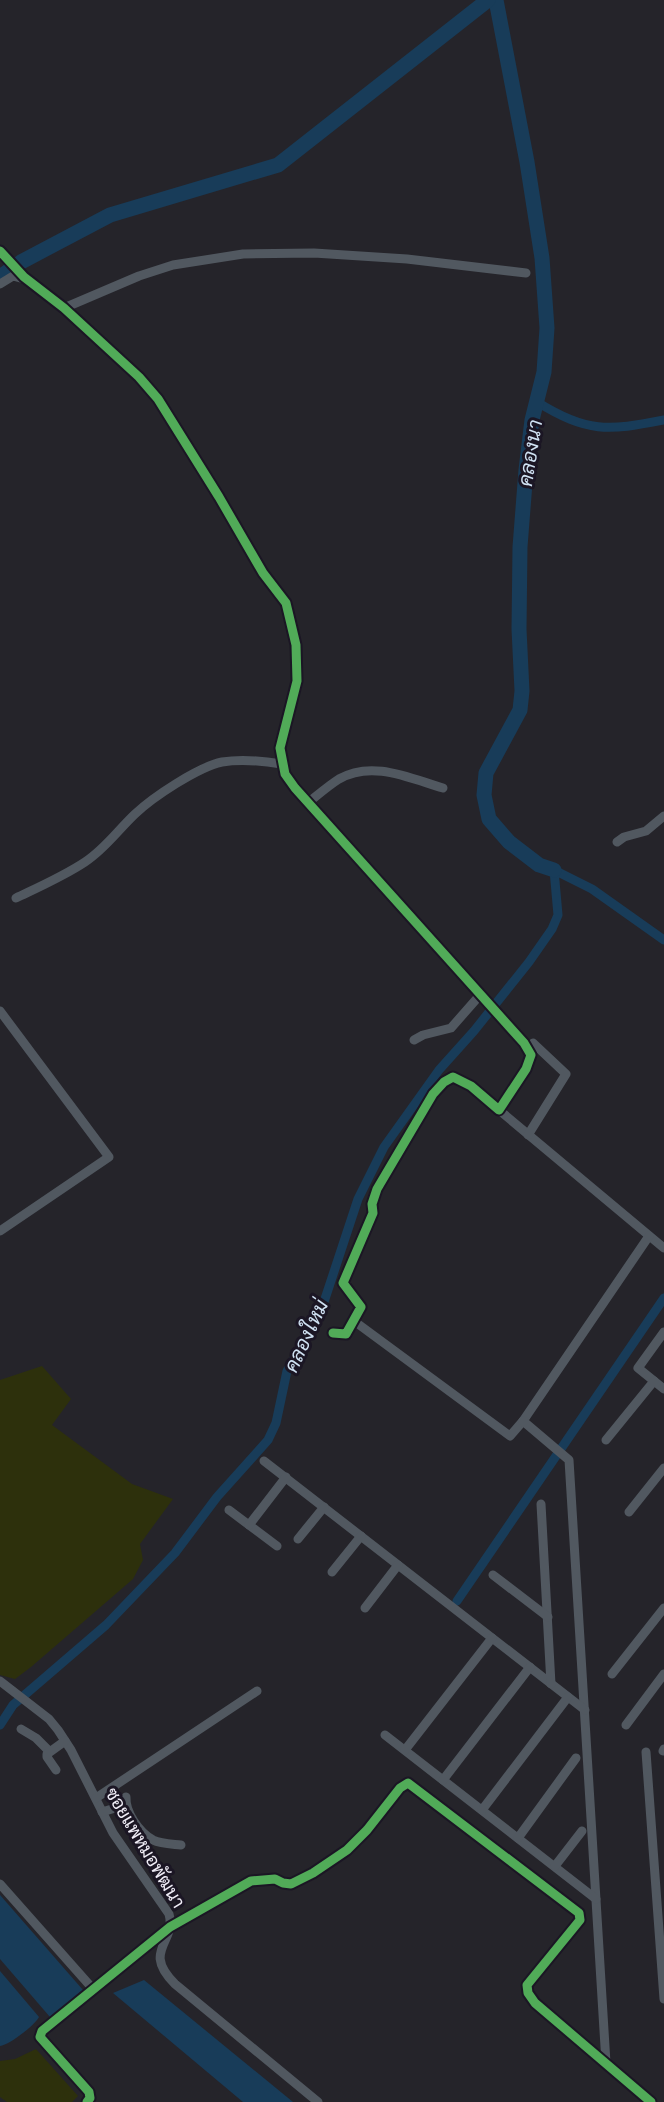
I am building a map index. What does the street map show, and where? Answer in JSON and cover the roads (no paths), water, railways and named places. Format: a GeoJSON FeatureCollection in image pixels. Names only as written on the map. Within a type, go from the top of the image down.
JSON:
{"type":"FeatureCollection","features":[{"type":"Feature","properties":{"kind":"street"},"geometry":{"type":"LineString","coordinates":[[0,251],[25,277],[64,308],[139,377],[166,410],[262,573],[286,603],[296,645],[297,681],[281,757],[288,780],[524,1043],[531,1054],[526,1069],[499,1110]]}},
{"type":"Feature","properties":{"kind":"street"},"geometry":{"type":"LineString","coordinates":[[64,308],[173,265],[243,254],[314,253],[407,259],[526,273]]}},
{"type":"Feature","properties":{"kind":"street"},"geometry":{"type":"LineString","coordinates":[[0,284],[13,276],[25,277]]}},
{"type":"Feature","properties":{"kind":"street"},"geometry":{"type":"LineString","coordinates":[[16,898],[86,862],[104,848],[135,814],[155,798],[209,767],[222,762],[266,762],[281,757]]}},
{"type":"Feature","properties":{"kind":"street"},"geometry":{"type":"LineString","coordinates":[[309,802],[339,779],[359,771],[377,769],[443,788]]}},
{"type":"Feature","properties":{"kind":"street"},"geometry":{"type":"LineString","coordinates":[[617,842],[624,837],[646,831],[664,816]]}},
{"type":"Feature","properties":{"kind":"street"},"geometry":{"type":"LineString","coordinates":[[414,1040],[423,1035],[451,1028],[484,998]]}},
{"type":"Feature","properties":{"kind":"street"},"geometry":{"type":"LineString","coordinates":[[0,1011],[109,1157],[0,1231]]}},
{"type":"Feature","properties":{"kind":"street"},"geometry":{"type":"LineString","coordinates":[[528,1135],[566,1074],[533,1043]]}},
{"type":"Feature","properties":{"kind":"street"},"geometry":{"type":"LineString","coordinates":[[333,1334],[346,1334],[361,1307],[343,1283],[373,1213],[372,1204],[377,1189],[433,1094],[444,1082],[453,1077],[471,1086],[664,1248]]}},
{"type":"Feature","properties":{"kind":"street"},"geometry":{"type":"LineString","coordinates":[[354,1321],[510,1436],[523,1421],[649,1236]]}},
{"type":"Feature","properties":{"kind":"street"},"geometry":{"type":"LineString","coordinates":[[663,1335],[638,1368],[664,1389]]}},
{"type":"Feature","properties":{"kind":"street"},"geometry":{"type":"LineString","coordinates":[[606,1440],[654,1381]]}},
{"type":"Feature","properties":{"kind":"street"},"geometry":{"type":"LineString","coordinates":[[523,1421],[569,1460],[606,2063]]}},
{"type":"Feature","properties":{"kind":"street"},"geometry":{"type":"LineString","coordinates":[[264,1461],[585,1710]]}},
{"type":"Feature","properties":{"kind":"street"},"geometry":{"type":"LineString","coordinates":[[629,1512],[664,1468]]}},
{"type":"Feature","properties":{"kind":"street"},"geometry":{"type":"LineString","coordinates":[[249,1525],[286,1477]]}},
{"type":"Feature","properties":{"kind":"street"},"geometry":{"type":"LineString","coordinates":[[541,1504],[551,1684]]}},
{"type":"Feature","properties":{"kind":"street"},"geometry":{"type":"LineString","coordinates":[[298,1539],[324,1507]]}},
{"type":"Feature","properties":{"kind":"street"},"geometry":{"type":"LineString","coordinates":[[229,1510],[277,1546]]}},
{"type":"Feature","properties":{"kind":"street"},"geometry":{"type":"LineString","coordinates":[[332,1572],[362,1536]]}},
{"type":"Feature","properties":{"kind":"street"},"geometry":{"type":"LineString","coordinates":[[365,1608],[398,1565]]}},
{"type":"Feature","properties":{"kind":"street"},"geometry":{"type":"LineString","coordinates":[[493,1575],[548,1617]]}},
{"type":"Feature","properties":{"kind":"street"},"geometry":{"type":"LineString","coordinates":[[612,1674],[662,1604]]}},
{"type":"Feature","properties":{"kind":"street"},"geometry":{"type":"LineString","coordinates":[[405,1750],[492,1638]]}},
{"type":"Feature","properties":{"kind":"street"},"geometry":{"type":"LineString","coordinates":[[443,1780],[530,1667]]}},
{"type":"Feature","properties":{"kind":"street"},"geometry":{"type":"LineString","coordinates":[[626,1725],[664,1674]]}},
{"type":"Feature","properties":{"kind":"street","name":"ซอยแพหมอพัฒนา"},"geometry":{"type":"LineString","coordinates":[[0,1681],[49,1719],[65,1741],[113,1833],[169,1914],[170,1927],[160,1958],[163,1970],[168,1977],[318,2102]]}},
{"type":"Feature","properties":{"kind":"street"},"geometry":{"type":"LineString","coordinates":[[96,1798],[257,1691]]}},
{"type":"Feature","properties":{"kind":"street"},"geometry":{"type":"LineString","coordinates":[[482,1810],[568,1697]]}},
{"type":"Feature","properties":{"kind":"street"},"geometry":{"type":"LineString","coordinates":[[21,1729],[43,1743],[49,1751]]}},
{"type":"Feature","properties":{"kind":"street"},"geometry":{"type":"LineString","coordinates":[[385,1735],[596,1899]]}},
{"type":"Feature","properties":{"kind":"street"},"geometry":{"type":"LineString","coordinates":[[56,1770],[47,1757],[49,1751],[65,1741]]}},
{"type":"Feature","properties":{"kind":"street"},"geometry":{"type":"LineString","coordinates":[[646,1752],[662,1928],[664,1999]]}},
{"type":"Feature","properties":{"kind":"street"},"geometry":{"type":"LineString","coordinates":[[518,1838],[576,1758]]}},
{"type":"Feature","properties":{"kind":"street"},"geometry":{"type":"LineString","coordinates":[[87,2102],[90,2098],[89,2092],[40,2037],[40,2034],[170,1927],[251,1881],[275,1879],[291,1884],[313,1873],[347,1850],[367,1830],[400,1788],[408,1783],[579,1913],[580,1920],[527,1985],[528,1993],[535,2003],[651,2102]]}},
{"type":"Feature","properties":{"kind":"street"},"geometry":{"type":"LineString","coordinates":[[103,1814],[126,1801],[129,1814],[150,1838],[163,1844],[181,1845]]}},
{"type":"Feature","properties":{"kind":"street"},"geometry":{"type":"LineString","coordinates":[[555,1866],[582,1831]]}},
{"type":"Feature","properties":{"kind":"street"},"geometry":{"type":"LineString","coordinates":[[0,1884],[93,1989]]}},
{"type":"Feature","properties":{"kind":"water"},"geometry":{"type":"Polygon","coordinates":[[[0,1895],[83,1990],[50,2017],[0,1959],[0,1895]]]}},
{"type":"Feature","properties":{"kind":"water"},"geometry":{"type":"Polygon","coordinates":[[[0,1971],[39,2017],[21,2035],[0,2046],[0,1971]]]}},
{"type":"Feature","properties":{"kind":"water"},"geometry":{"type":"Polygon","coordinates":[[[144,1980],[293,2102],[243,2102],[113,1993],[144,1980]]]}},
{"type":"Feature","properties":{"kind":"waterway"},"geometry":{"type":"LineString","coordinates":[[0,277],[21,262],[110,215],[278,165],[488,0]]}},
{"type":"Feature","properties":{"kind":"waterway","name":"คลองนา"},"geometry":{"type":"LineString","coordinates":[[496,0],[527,162],[542,258],[547,328],[544,372],[532,420],[520,547],[519,629],[522,691],[520,710],[486,773],[484,795],[489,819],[509,842],[539,865],[554,870]]}},
{"type":"Feature","properties":{"kind":"waterway"},"geometry":{"type":"LineString","coordinates":[[537,402],[570,419],[598,427],[627,426],[664,420]]}},
{"type":"Feature","properties":{"kind":"waterway","name":"คลองใหม่"},"geometry":{"type":"LineString","coordinates":[[0,1725],[13,1705],[106,1625],[175,1553],[217,1497],[268,1440],[276,1423],[287,1371],[320,1314],[358,1199],[384,1147],[439,1070],[474,1031],[552,929],[558,915],[554,870],[592,889],[664,940]]}},
{"type":"Feature","properties":{"kind":"waterway"},"geometry":{"type":"LineString","coordinates":[[457,1601],[664,1298]]}}]}
